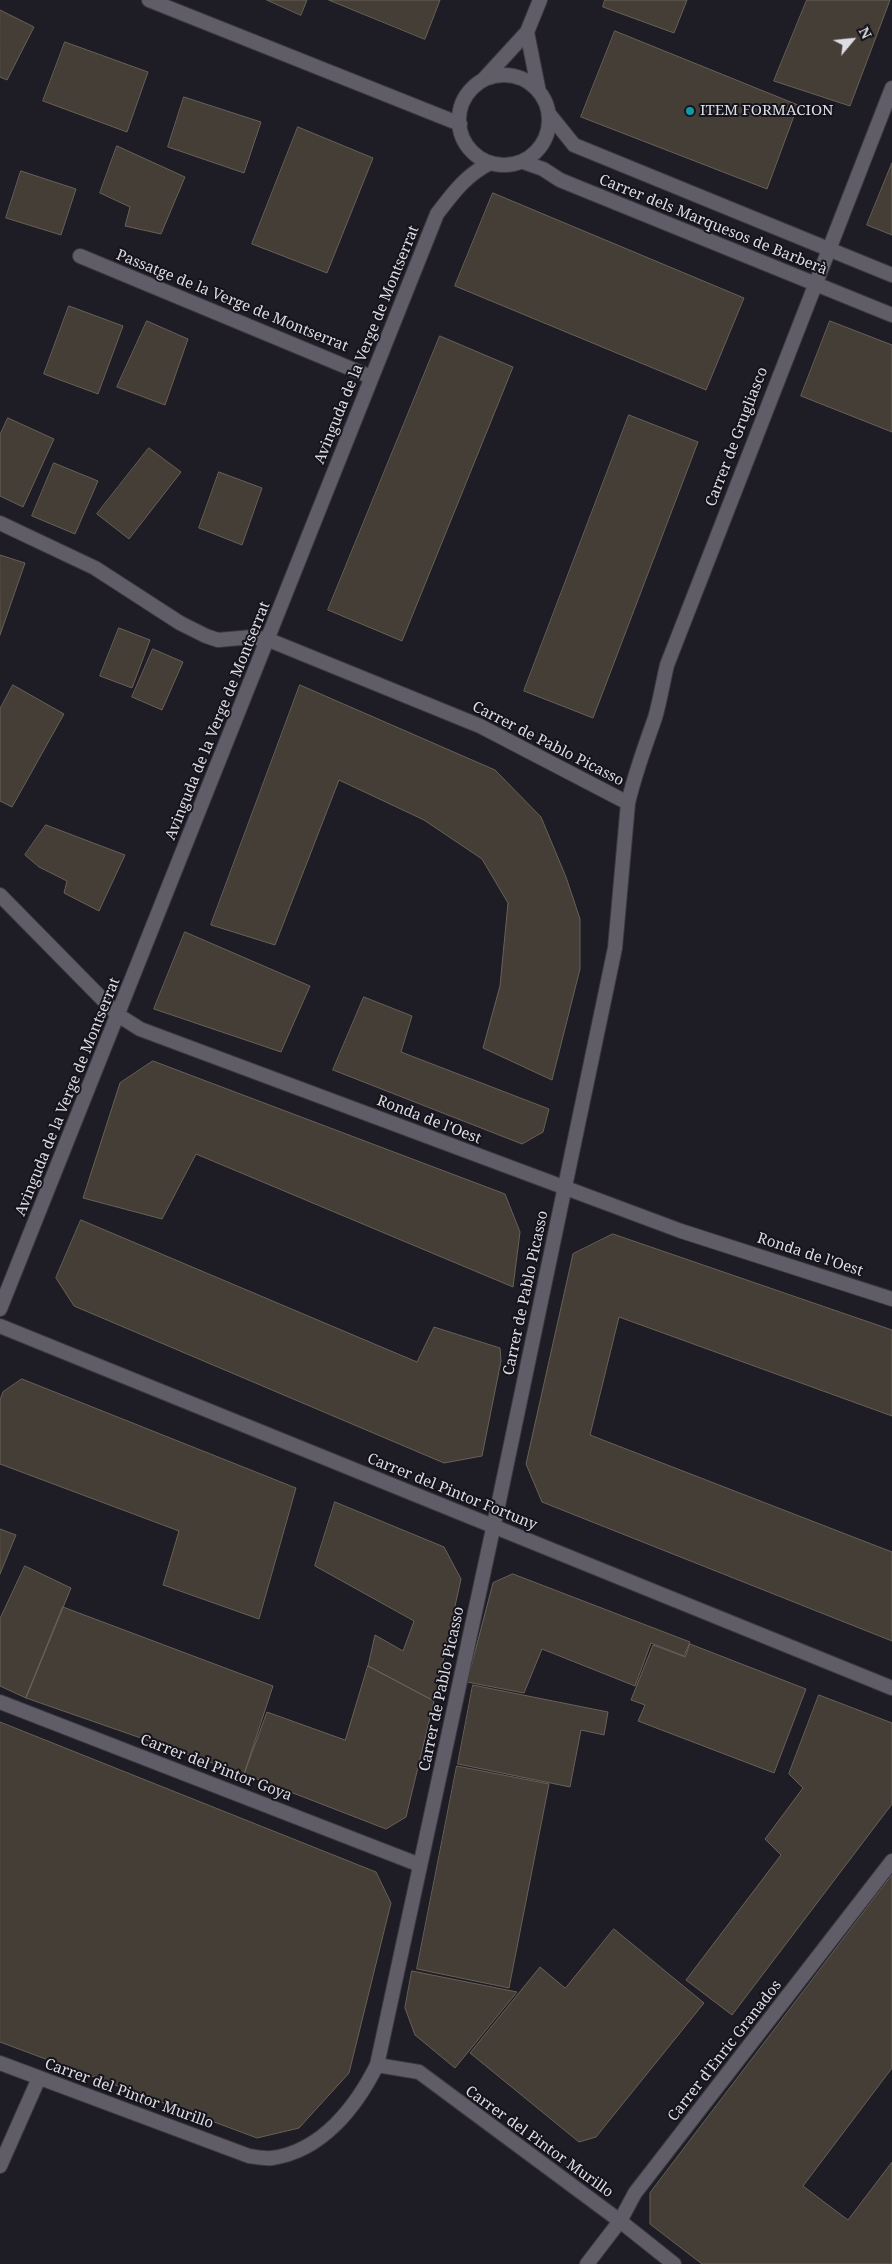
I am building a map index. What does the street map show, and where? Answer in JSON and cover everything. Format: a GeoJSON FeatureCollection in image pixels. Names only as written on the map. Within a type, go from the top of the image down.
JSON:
{"type":"FeatureCollection","features":[{"type":"Feature","properties":{"kind":"street"},"geometry":{"type":"LineString","coordinates":[[149,0],[460,124]]}},
{"type":"Feature","properties":{"kind":"street"},"geometry":{"type":"LineString","coordinates":[[479,84],[527,32],[540,0]]}},
{"type":"Feature","properties":{"kind":"street"},"geometry":{"type":"LineString","coordinates":[[527,32],[539,92],[549,114],[548,130],[544,140],[536,153],[522,162],[506,165],[490,163],[476,155],[463,139],[460,124],[461,109],[471,89],[479,84],[499,75],[507,75],[522,79],[539,92]]}},
{"type":"Feature","properties":{"kind":"street","name":"Carrer de Grugliasco"},"geometry":{"type":"LineString","coordinates":[[628,803],[641,752],[655,717],[667,665],[892,88]]}},
{"type":"Feature","properties":{"kind":"street","name":"Carrer dels Marquesos de Barberà"},"geometry":{"type":"LineString","coordinates":[[549,114],[574,145],[892,275]]}},
{"type":"Feature","properties":{"kind":"street","name":"Carrer dels Marquesos de Barberà"},"geometry":{"type":"LineString","coordinates":[[522,162],[543,169],[560,180],[892,316]]}},
{"type":"Feature","properties":{"kind":"street","name":"Avinguda de la Verge de Montserrat"},"geometry":{"type":"LineString","coordinates":[[0,1309],[269,640],[371,376],[437,214],[456,188],[474,171],[490,163]]}},
{"type":"Feature","properties":{"kind":"street","name":"Passatge de la Verge de Montserrat"},"geometry":{"type":"LineString","coordinates":[[80,256],[371,376]]}},
{"type":"Feature","properties":{"kind":"street","name":"Carrer de Pablo Picasso"},"geometry":{"type":"LineString","coordinates":[[0,523],[95,568],[180,623],[206,636],[218,640],[252,638],[269,640],[480,726],[628,803],[615,948],[494,1526],[377,2065],[364,2090],[340,2122],[306,2147]]}},
{"type":"Feature","properties":{"kind":"street","name":"Ronda de l'Oest"},"geometry":{"type":"LineString","coordinates":[[0,895],[118,1015],[140,1029],[681,1231],[892,1299]]}},
{"type":"Feature","properties":{"kind":"street","name":"Carrer del Pintor Fortuny"},"geometry":{"type":"LineString","coordinates":[[0,1326],[892,1688]]}},
{"type":"Feature","properties":{"kind":"street","name":"Carrer del Pintor Goya"},"geometry":{"type":"LineString","coordinates":[[0,1702],[420,1864]]}},
{"type":"Feature","properties":{"kind":"street","name":"Carrer d'Enric Granados"},"geometry":{"type":"LineString","coordinates":[[587,2264],[620,2221],[635,2193],[892,1861]]}},
{"type":"Feature","properties":{"kind":"street","name":"Carrer del Pintor Murillo"},"geometry":{"type":"LineString","coordinates":[[0,2063],[249,2156],[271,2158],[306,2147]]}},
{"type":"Feature","properties":{"kind":"street","name":"Carrer del Pintor Murillo"},"geometry":{"type":"LineString","coordinates":[[377,2065],[418,2072],[620,2221],[674,2264]]}},
{"type":"Feature","properties":{"kind":"street"},"geometry":{"type":"LineString","coordinates":[[0,2166],[39,2078]]}},
{"type":"Feature","properties":{"kind":"building"},"geometry":{"type":"Polygon","coordinates":[[[267,0],[307,0],[301,15],[267,0]]]}},
{"type":"Feature","properties":{"kind":"building"},"geometry":{"type":"Polygon","coordinates":[[[329,0],[440,0],[425,39],[329,0]]]}},
{"type":"Feature","properties":{"kind":"building"},"geometry":{"type":"Polygon","coordinates":[[[605,0],[687,0],[674,33],[603,7],[605,0]]]}},
{"type":"Feature","properties":{"kind":"building"},"geometry":{"type":"Polygon","coordinates":[[[807,0],[890,0],[850,106],[774,81],[807,0]]]}},
{"type":"Feature","properties":{"kind":"building"},"geometry":{"type":"Polygon","coordinates":[[[0,10],[34,27],[7,80],[0,77],[0,10]]]}},
{"type":"Feature","properties":{"kind":"building","name":"ITEM FORMACION"},"geometry":{"type":"Polygon","coordinates":[[[615,31],[798,105],[767,189],[581,117],[615,31]]]}},
{"type":"Feature","properties":{"kind":"building"},"geometry":{"type":"Polygon","coordinates":[[[65,42],[148,72],[127,132],[43,101],[65,42]]]}},
{"type":"Feature","properties":{"kind":"building"},"geometry":{"type":"Polygon","coordinates":[[[184,97],[261,122],[244,173],[168,147],[184,97]]]}},
{"type":"Feature","properties":{"kind":"building"},"geometry":{"type":"Polygon","coordinates":[[[298,127],[373,158],[327,273],[252,244],[298,127]]]}},
{"type":"Feature","properties":{"kind":"building"},"geometry":{"type":"Polygon","coordinates":[[[117,146],[185,177],[161,234],[125,226],[130,207],[100,193],[117,146]]]}},
{"type":"Feature","properties":{"kind":"building"},"geometry":{"type":"Polygon","coordinates":[[[892,163],[892,235],[867,225],[892,163]]]}},
{"type":"Feature","properties":{"kind":"building"},"geometry":{"type":"Polygon","coordinates":[[[21,171],[76,189],[61,235],[6,218],[21,171]]]}},
{"type":"Feature","properties":{"kind":"building"},"geometry":{"type":"Polygon","coordinates":[[[493,193],[744,298],[706,390],[455,286],[493,193]]]}},
{"type":"Feature","properties":{"kind":"building"},"geometry":{"type":"Polygon","coordinates":[[[69,306],[123,326],[98,394],[44,374],[69,306]]]}},
{"type":"Feature","properties":{"kind":"building"},"geometry":{"type":"Polygon","coordinates":[[[147,321],[188,339],[165,405],[117,387],[147,321]]]}},
{"type":"Feature","properties":{"kind":"building"},"geometry":{"type":"Polygon","coordinates":[[[830,321],[892,345],[892,432],[801,396],[830,321]]]}},
{"type":"Feature","properties":{"kind":"building"},"geometry":{"type":"Polygon","coordinates":[[[440,336],[513,367],[402,641],[328,610],[440,336]]]}},
{"type":"Feature","properties":{"kind":"building"},"geometry":{"type":"Polygon","coordinates":[[[629,415],[698,442],[593,718],[524,691],[629,415]]]}},
{"type":"Feature","properties":{"kind":"building"},"geometry":{"type":"Polygon","coordinates":[[[8,418],[54,439],[23,507],[0,496],[0,435],[8,418]]]}},
{"type":"Feature","properties":{"kind":"building"},"geometry":{"type":"Polygon","coordinates":[[[149,448],[181,472],[129,539],[97,514],[149,448]]]}},
{"type":"Feature","properties":{"kind":"building"},"geometry":{"type":"Polygon","coordinates":[[[54,463],[98,481],[75,534],[32,516],[54,463]]]}},
{"type":"Feature","properties":{"kind":"building"},"geometry":{"type":"Polygon","coordinates":[[[219,472],[262,488],[242,545],[199,528],[219,472]]]}},
{"type":"Feature","properties":{"kind":"building"},"geometry":{"type":"Polygon","coordinates":[[[0,555],[25,563],[0,635],[0,555]]]}},
{"type":"Feature","properties":{"kind":"building"},"geometry":{"type":"Polygon","coordinates":[[[119,628],[150,640],[132,688],[100,676],[119,628]]]}},
{"type":"Feature","properties":{"kind":"building"},"geometry":{"type":"Polygon","coordinates":[[[153,649],[183,662],[162,710],[132,697],[153,649]]]}},
{"type":"Feature","properties":{"kind":"building"},"geometry":{"type":"Polygon","coordinates":[[[13,685],[64,714],[12,807],[0,801],[0,709],[13,685]]]}},
{"type":"Feature","properties":{"kind":"building"},"geometry":{"type":"Polygon","coordinates":[[[300,685],[495,770],[541,817],[566,877],[580,919],[580,969],[552,1080],[483,1048],[500,986],[508,903],[482,859],[424,820],[339,780],[275,945],[211,925],[300,685]]]}},
{"type":"Feature","properties":{"kind":"building"},"geometry":{"type":"Polygon","coordinates":[[[46,825],[125,855],[99,911],[64,893],[67,881],[39,867],[25,855],[46,825]]]}},
{"type":"Feature","properties":{"kind":"building"},"geometry":{"type":"Polygon","coordinates":[[[185,932],[310,986],[281,1052],[154,1009],[185,932]]]}},
{"type":"Feature","properties":{"kind":"building"},"geometry":{"type":"Polygon","coordinates":[[[364,997],[412,1016],[401,1052],[549,1109],[543,1132],[522,1144],[333,1070],[364,997]]]}},
{"type":"Feature","properties":{"kind":"building"},"geometry":{"type":"Polygon","coordinates":[[[153,1061],[505,1194],[520,1232],[513,1287],[196,1154],[162,1219],[83,1198],[120,1083],[153,1061]]]}},
{"type":"Feature","properties":{"kind":"building"},"geometry":{"type":"Polygon","coordinates":[[[81,1220],[417,1362],[434,1327],[500,1348],[501,1361],[482,1456],[444,1463],[74,1306],[56,1278],[81,1220]]]}},
{"type":"Feature","properties":{"kind":"building"},"geometry":{"type":"Polygon","coordinates":[[[613,1234],[892,1330],[892,1416],[619,1317],[590,1435],[892,1552],[892,1641],[542,1502],[526,1464],[573,1254],[613,1234]]]}},
{"type":"Feature","properties":{"kind":"building"},"geometry":{"type":"Polygon","coordinates":[[[22,1379],[296,1488],[259,1619],[163,1585],[179,1531],[0,1464],[0,1400],[3,1392],[22,1379]]]}},
{"type":"Feature","properties":{"kind":"building"},"geometry":{"type":"Polygon","coordinates":[[[335,1502],[444,1547],[461,1579],[434,1701],[368,1666],[375,1635],[403,1651],[414,1621],[315,1566],[335,1502]]]}},
{"type":"Feature","properties":{"kind":"building"},"geometry":{"type":"Polygon","coordinates":[[[0,1529],[16,1535],[0,1574],[0,1529]]]}},
{"type":"Feature","properties":{"kind":"building"},"geometry":{"type":"Polygon","coordinates":[[[25,1566],[71,1588],[26,1698],[0,1686],[0,1619],[25,1566]]]}},
{"type":"Feature","properties":{"kind":"building"},"geometry":{"type":"Polygon","coordinates":[[[513,1574],[690,1642],[684,1656],[651,1643],[635,1686],[542,1649],[524,1693],[467,1682],[493,1583],[513,1574]]]}},
{"type":"Feature","properties":{"kind":"building"},"geometry":{"type":"Polygon","coordinates":[[[63,1607],[273,1686],[244,1774],[26,1698],[63,1607]]]}},
{"type":"Feature","properties":{"kind":"building"},"geometry":{"type":"Polygon","coordinates":[[[690,1644],[806,1689],[774,1773],[638,1721],[645,1705],[631,1700],[653,1645],[685,1657],[690,1644]]]}},
{"type":"Feature","properties":{"kind":"building"},"geometry":{"type":"Polygon","coordinates":[[[368,1666],[434,1701],[406,1817],[386,1829],[244,1774],[267,1712],[345,1740],[368,1666]]]}},
{"type":"Feature","properties":{"kind":"building"},"geometry":{"type":"Polygon","coordinates":[[[473,1685],[608,1712],[604,1735],[581,1730],[570,1787],[458,1764],[473,1685]]]}},
{"type":"Feature","properties":{"kind":"building"},"geometry":{"type":"Polygon","coordinates":[[[819,1695],[892,1723],[892,1804],[732,2015],[686,1980],[781,1855],[765,1839],[803,1788],[789,1774],[819,1695]]]}},
{"type":"Feature","properties":{"kind":"building"},"geometry":{"type":"Polygon","coordinates":[[[0,1722],[376,1872],[391,1903],[349,2073],[299,2128],[257,2138],[0,2042],[0,1722]]]}},
{"type":"Feature","properties":{"kind":"building"},"geometry":{"type":"Polygon","coordinates":[[[457,1766],[549,1784],[509,1988],[417,1969],[457,1766]]]}},
{"type":"Feature","properties":{"kind":"building"},"geometry":{"type":"Polygon","coordinates":[[[892,1875],[892,2068],[803,2186],[848,2220],[892,2162],[892,2264],[702,2264],[650,2224],[650,2193],[892,1875]]]}},
{"type":"Feature","properties":{"kind":"building"},"geometry":{"type":"Polygon","coordinates":[[[614,1929],[704,2003],[596,2137],[579,2142],[470,2053],[540,1967],[565,1988],[614,1929]]]}},
{"type":"Feature","properties":{"kind":"building"},"geometry":{"type":"Polygon","coordinates":[[[412,1971],[517,1992],[455,2068],[415,2035],[405,2008],[412,1971]]]}},
{"type":"Feature","properties":{"kind":"place","name":"ITEM FORMACION"},"geometry":{"type":"Point","coordinates":[690,111]}}]}
